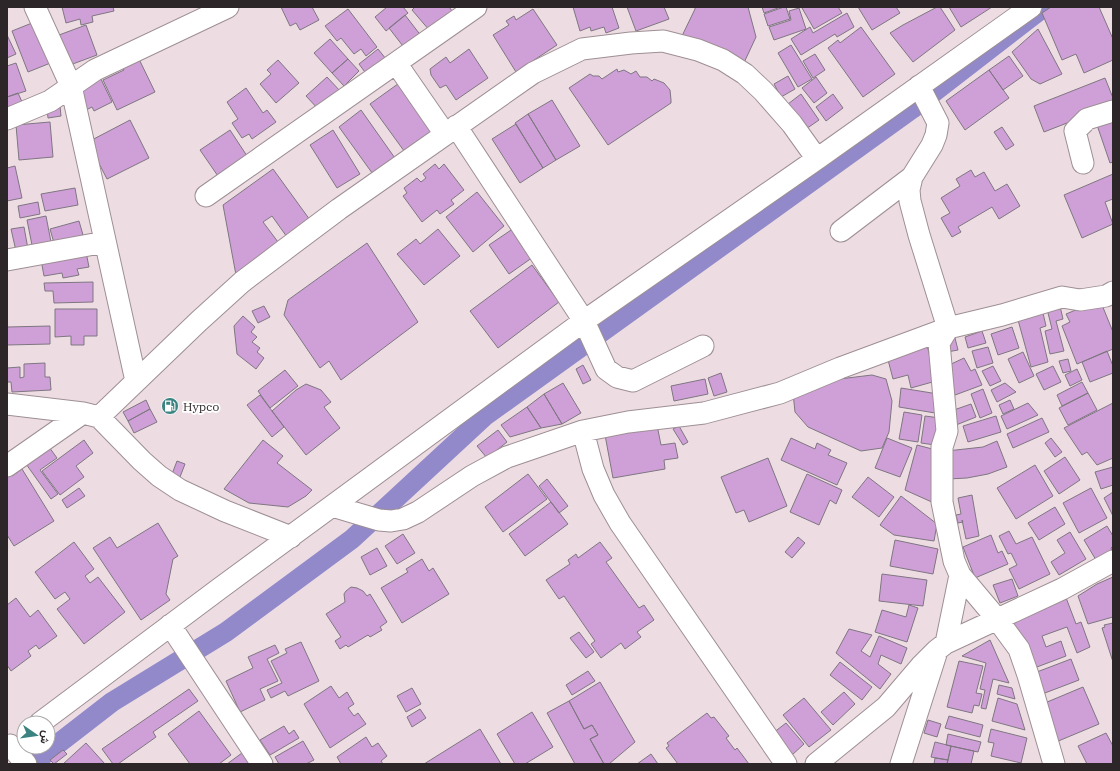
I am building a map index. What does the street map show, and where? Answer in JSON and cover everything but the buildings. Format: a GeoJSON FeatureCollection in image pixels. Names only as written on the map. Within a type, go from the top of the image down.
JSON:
{"type":"FeatureCollection","features":[{"type":"Feature","properties":{"kind":"street"},"geometry":{"type":"LineString","coordinates":[[35,7],[71,86],[136,381]]}},
{"type":"Feature","properties":{"kind":"street"},"geometry":{"type":"LineString","coordinates":[[7,119],[50,101],[100,68],[228,7]]}},
{"type":"Feature","properties":{"kind":"street"},"geometry":{"type":"LineString","coordinates":[[206,196],[476,7]]}},
{"type":"Feature","properties":{"kind":"street"},"geometry":{"type":"LineString","coordinates":[[51,715],[170,625],[584,321],[817,159],[922,91],[1031,7]]}},
{"type":"Feature","properties":{"kind":"street"},"geometry":{"type":"LineString","coordinates":[[7,466],[91,415],[136,381],[199,320],[242,282],[333,214],[450,130],[533,73],[582,49],[663,41],[698,50],[723,60],[745,74],[763,91],[792,124],[817,159]]}},
{"type":"Feature","properties":{"kind":"street"},"geometry":{"type":"LineString","coordinates":[[396,63],[450,130],[584,321],[606,369],[616,377],[633,381],[703,346]]}},
{"type":"Feature","properties":{"kind":"street"},"geometry":{"type":"LineString","coordinates":[[922,91],[938,123],[936,135],[932,145],[912,177],[909,190],[910,201],[919,235],[948,328],[939,343],[947,431],[942,447],[942,502],[954,561],[960,575],[997,619],[1015,644],[1024,661],[1054,764]]}},
{"type":"Feature","properties":{"kind":"street"},"geometry":{"type":"LineString","coordinates":[[1083,163],[1075,131],[1086,118],[1113,111]]}},
{"type":"Feature","properties":{"kind":"street"},"geometry":{"type":"LineString","coordinates":[[841,232],[912,177]]}},
{"type":"Feature","properties":{"kind":"street"},"geometry":{"type":"LineString","coordinates":[[7,260],[105,242]]}},
{"type":"Feature","properties":{"kind":"street"},"geometry":{"type":"LineString","coordinates":[[332,506],[363,517],[379,520],[391,521],[403,519],[418,512],[472,476],[507,457],[583,431],[628,422],[704,413],[780,393],[840,368],[948,328],[1002,315],[1062,297],[1080,300],[1106,296],[1113,292]]}},
{"type":"Feature","properties":{"kind":"street"},"geometry":{"type":"LineString","coordinates":[[7,404],[91,415],[159,476],[180,490],[225,511],[291,537]]}},
{"type":"Feature","properties":{"kind":"street"},"geometry":{"type":"LineString","coordinates":[[583,431],[593,468],[604,495],[620,523],[786,764]]}},
{"type":"Feature","properties":{"kind":"street"},"geometry":{"type":"LineString","coordinates":[[816,764],[886,707],[921,666],[942,646],[997,619],[1062,590],[1113,561]]}},
{"type":"Feature","properties":{"kind":"street"},"geometry":{"type":"LineString","coordinates":[[901,764],[942,646],[960,575]]}},
{"type":"Feature","properties":{"kind":"street"},"geometry":{"type":"LineString","coordinates":[[170,625],[262,764]]}},
{"type":"Feature","properties":{"kind":"street"},"geometry":{"type":"LineString","coordinates":[[14,743],[26,764]]}},
{"type":"Feature","properties":{"kind":"waterway"},"geometry":{"type":"LineString","coordinates":[[32,764],[112,702],[226,632],[352,539],[485,416],[912,109],[1044,7]]}},
{"type":"Feature","properties":{"kind":"place","name":"Hypco"},"geometry":{"type":"Point","coordinates":[170,406]}}]}
